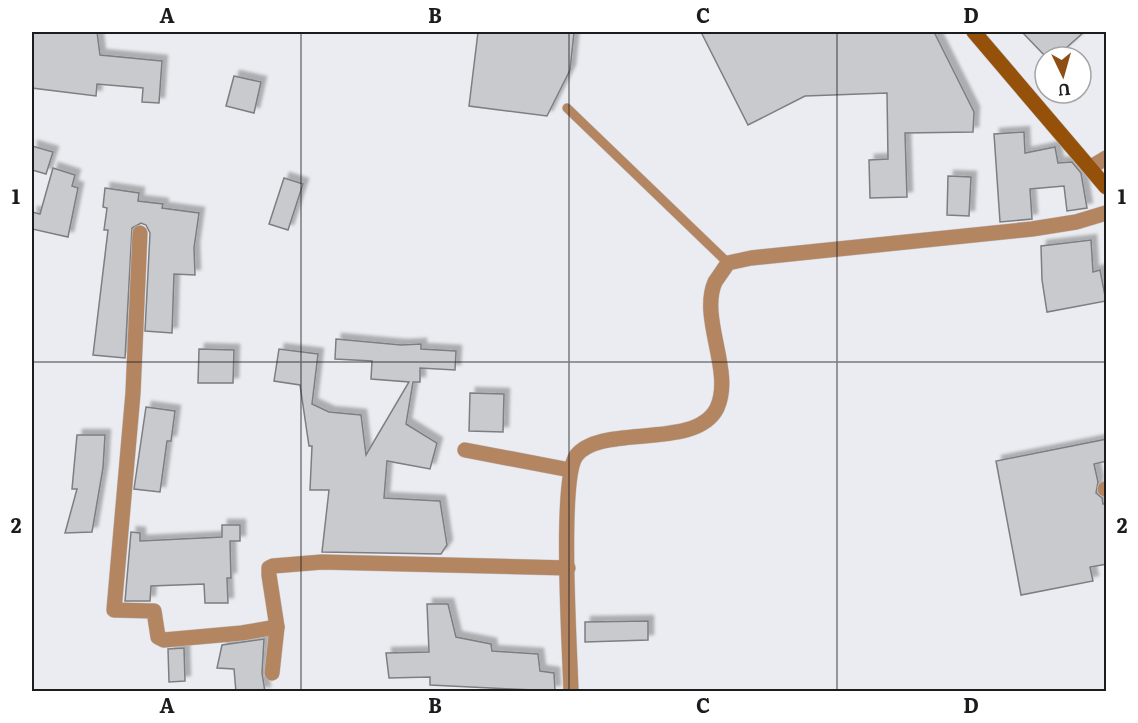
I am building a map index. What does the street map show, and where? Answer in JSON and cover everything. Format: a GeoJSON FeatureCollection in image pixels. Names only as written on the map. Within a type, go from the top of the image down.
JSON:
{"type":"FeatureCollection","features":[{"type":"Feature","properties":{"kind":"main road"},"geometry":{"type":"LineString","coordinates":[[974,32],[1107,187]]}},
{"type":"Feature","properties":{"kind":"street"},"geometry":{"type":"LineString","coordinates":[[1091,167],[1107,158]]}},
{"type":"Feature","properties":{"kind":"street"},"geometry":{"type":"LineString","coordinates":[[571,692],[567,509],[570,470],[576,456],[586,447],[619,439],[678,432],[704,423],[717,409],[722,389],[711,300],[715,283],[728,263],[1032,229],[1076,222],[1107,213]]}},
{"type":"Feature","properties":{"kind":"street"},"geometry":{"type":"LineString","coordinates":[[140,233],[133,393],[114,610],[154,611],[158,637],[164,640],[242,633],[277,627]]}},
{"type":"Feature","properties":{"kind":"street"},"geometry":{"type":"LineString","coordinates":[[465,450],[570,470]]}},
{"type":"Feature","properties":{"kind":"street"},"geometry":{"type":"LineString","coordinates":[[272,673],[277,627],[269,568],[277,565],[322,562],[568,568]]}},
{"type":"Feature","properties":{"kind":"lane"},"geometry":{"type":"LineString","coordinates":[[567,108],[728,263]]}},
{"type":"Feature","properties":{"kind":"building"},"geometry":{"type":"Polygon","coordinates":[[[32,32],[97,32],[100,55],[162,61],[159,103],[142,102],[143,88],[97,84],[96,96],[32,88],[32,32]]]}},
{"type":"Feature","properties":{"kind":"building"},"geometry":{"type":"Polygon","coordinates":[[[478,32],[574,32],[570,70],[547,116],[469,106],[478,32]]]}},
{"type":"Feature","properties":{"kind":"building"},"geometry":{"type":"Polygon","coordinates":[[[701,32],[934,32],[974,112],[973,132],[905,133],[907,197],[870,198],[869,160],[888,159],[887,93],[805,96],[748,125],[701,32]]]}},
{"type":"Feature","properties":{"kind":"building"},"geometry":{"type":"Polygon","coordinates":[[[1022,32],[1084,32],[1069,45],[1034,45],[1022,32]]]}},
{"type":"Feature","properties":{"kind":"building"},"geometry":{"type":"Polygon","coordinates":[[[234,76],[261,82],[254,113],[226,106],[234,76]]]}},
{"type":"Feature","properties":{"kind":"building"},"geometry":{"type":"Polygon","coordinates":[[[1024,132],[1025,153],[1055,147],[1058,163],[1072,162],[1081,173],[1087,208],[1067,211],[1064,186],[1030,189],[1032,219],[1000,222],[994,134],[1024,132]]]}},
{"type":"Feature","properties":{"kind":"building"},"geometry":{"type":"Polygon","coordinates":[[[32,146],[53,152],[46,174],[32,170],[32,146]]]}},
{"type":"Feature","properties":{"kind":"building"},"geometry":{"type":"Polygon","coordinates":[[[53,168],[75,175],[72,186],[78,188],[68,237],[32,229],[32,212],[40,214],[53,168]]]}},
{"type":"Feature","properties":{"kind":"building"},"geometry":{"type":"Polygon","coordinates":[[[948,176],[971,177],[969,216],[947,215],[948,176]]]}},
{"type":"Feature","properties":{"kind":"building"},"geometry":{"type":"Polygon","coordinates":[[[284,178],[303,184],[288,230],[269,224],[284,178]]]}},
{"type":"Feature","properties":{"kind":"building"},"geometry":{"type":"Polygon","coordinates":[[[105,188],[139,193],[138,201],[163,204],[162,208],[199,213],[194,248],[195,275],[174,274],[172,333],[145,331],[150,233],[146,225],[141,223],[132,228],[125,358],[93,355],[108,230],[104,230],[107,208],[103,207],[105,188]]]}},
{"type":"Feature","properties":{"kind":"building"},"geometry":{"type":"Polygon","coordinates":[[[1091,240],[1093,272],[1100,270],[1106,301],[1047,312],[1042,280],[1041,246],[1091,240]]]}},
{"type":"Feature","properties":{"kind":"building"},"geometry":{"type":"Polygon","coordinates":[[[336,339],[401,345],[421,344],[421,349],[456,351],[455,370],[420,368],[420,382],[413,382],[406,424],[437,443],[430,469],[387,461],[384,498],[440,501],[447,545],[441,554],[322,552],[329,490],[310,490],[312,446],[309,446],[300,385],[274,381],[279,349],[318,354],[312,404],[329,412],[361,415],[366,455],[409,382],[371,379],[372,361],[335,359],[336,339]]]}},
{"type":"Feature","properties":{"kind":"building"},"geometry":{"type":"Polygon","coordinates":[[[199,349],[234,350],[233,383],[198,383],[199,349]]]}},
{"type":"Feature","properties":{"kind":"building"},"geometry":{"type":"Polygon","coordinates":[[[470,393],[504,394],[503,432],[469,431],[470,393]]]}},
{"type":"Feature","properties":{"kind":"building"},"geometry":{"type":"Polygon","coordinates":[[[146,407],[175,411],[171,441],[167,441],[160,492],[134,489],[146,407]]]}},
{"type":"Feature","properties":{"kind":"building"},"geometry":{"type":"Polygon","coordinates":[[[77,435],[105,435],[103,468],[92,532],[65,533],[77,489],[72,489],[77,435]]]}},
{"type":"Feature","properties":{"kind":"building"},"geometry":{"type":"Polygon","coordinates":[[[1107,439],[1107,461],[1094,464],[1098,482],[1096,493],[1102,498],[1103,504],[1107,503],[1107,564],[1090,567],[1093,581],[1021,595],[996,461],[1107,439]]]}},
{"type":"Feature","properties":{"kind":"building"},"geometry":{"type":"Polygon","coordinates":[[[222,525],[240,525],[240,541],[230,541],[231,578],[227,578],[228,603],[205,603],[204,584],[151,586],[150,601],[125,601],[131,532],[140,533],[140,541],[222,537],[222,525]]]}},
{"type":"Feature","properties":{"kind":"building"},"geometry":{"type":"Polygon","coordinates":[[[427,604],[448,604],[456,637],[491,644],[492,651],[538,654],[540,671],[554,673],[555,691],[430,685],[430,677],[389,678],[386,653],[429,652],[427,604]]]}},
{"type":"Feature","properties":{"kind":"building"},"geometry":{"type":"Polygon","coordinates":[[[648,621],[648,640],[585,642],[585,622],[648,621]]]}},
{"type":"Feature","properties":{"kind":"building"},"geometry":{"type":"Polygon","coordinates":[[[264,639],[262,673],[265,692],[236,692],[234,669],[217,668],[222,645],[264,639]]]}},
{"type":"Feature","properties":{"kind":"building"},"geometry":{"type":"Polygon","coordinates":[[[184,648],[185,681],[169,682],[168,649],[184,648]]]}}]}
